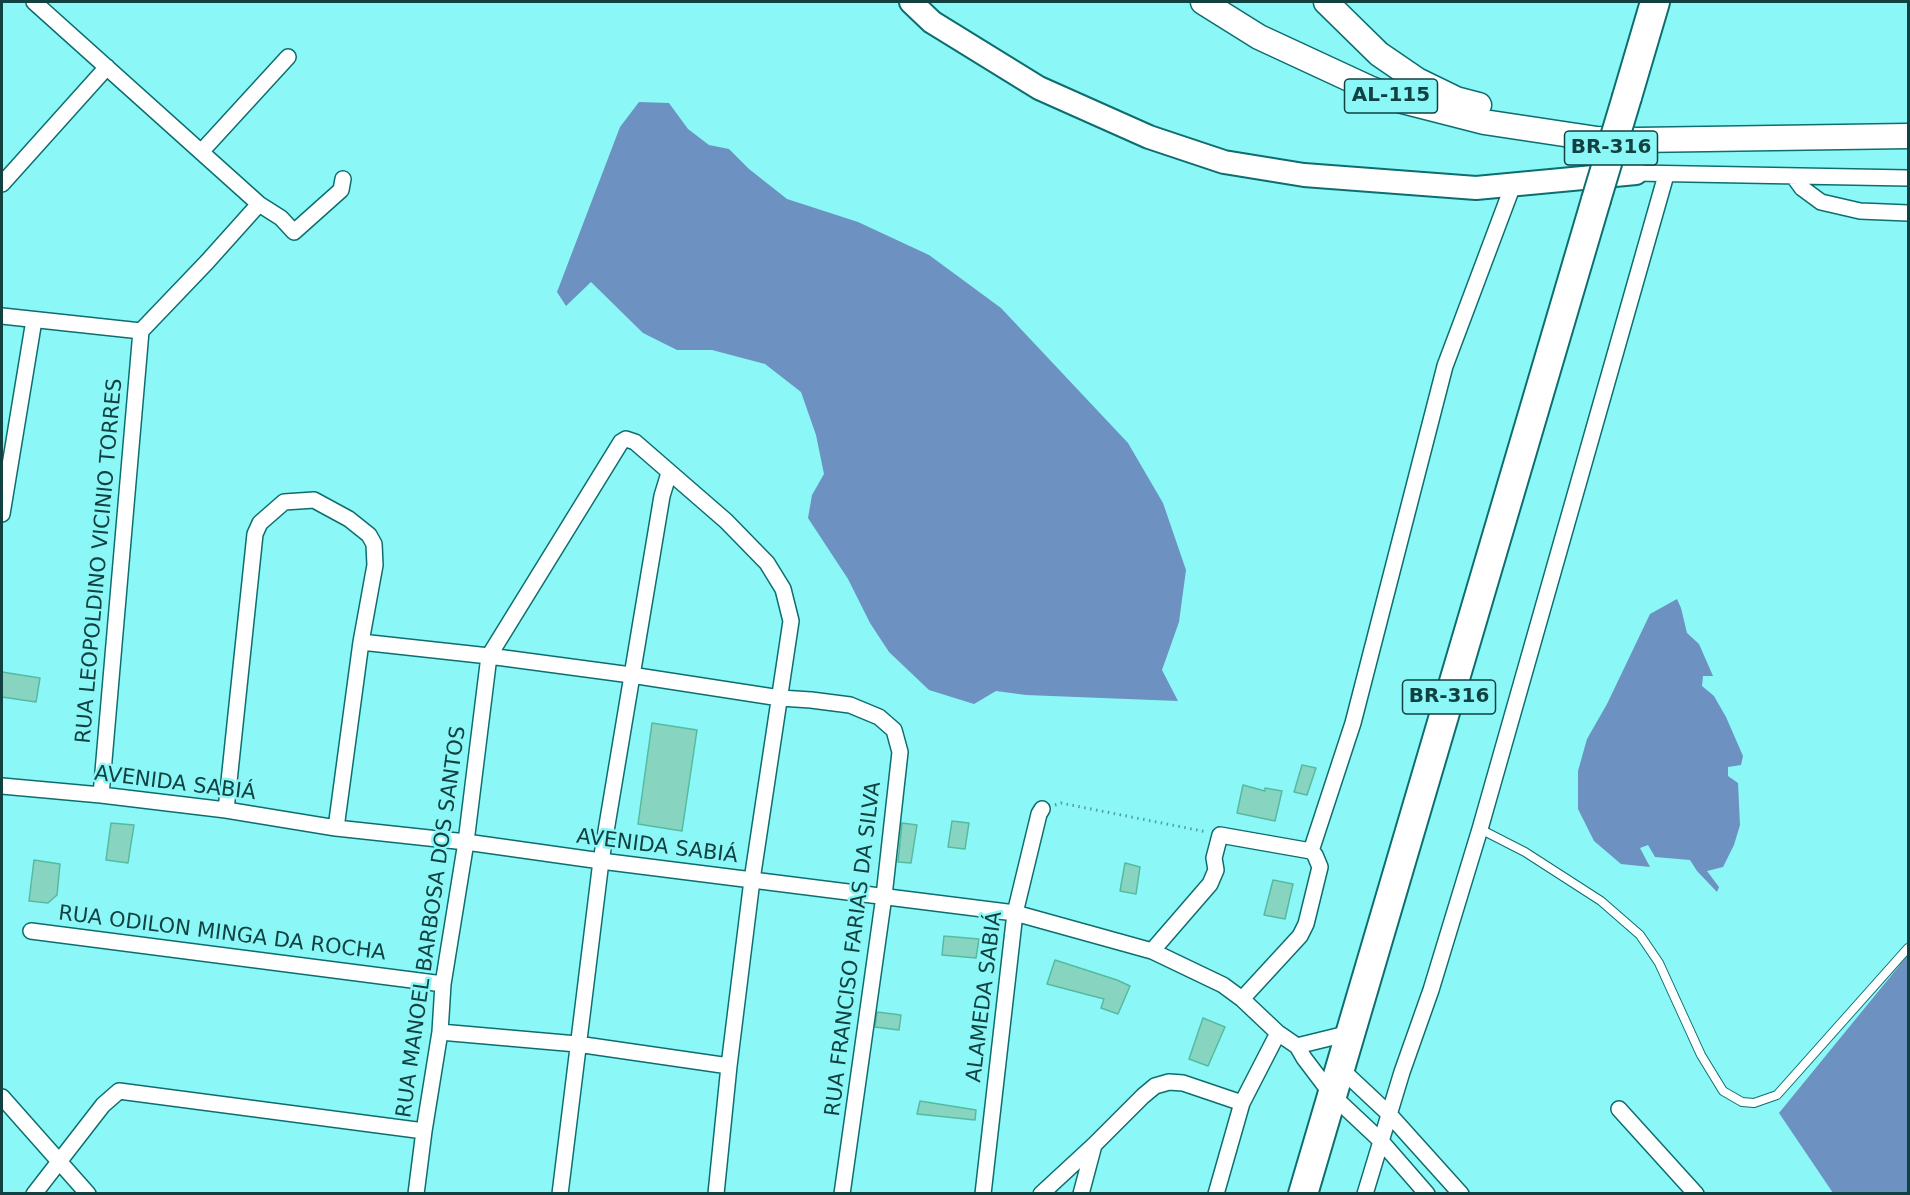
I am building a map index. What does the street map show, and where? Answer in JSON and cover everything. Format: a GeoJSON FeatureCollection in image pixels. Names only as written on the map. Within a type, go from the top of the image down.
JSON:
{"type":"FeatureCollection","features":[{"type":"Feature","properties":{"kind":"highway","name":"BR-316"},"geometry":{"type":"LineString","coordinates":[[1303,1194],[1655,2]]}},
{"type":"Feature","properties":{"kind":"main road","name":"AL-115"},"geometry":{"type":"LineString","coordinates":[[1203,2],[1259,37],[1402,101],[1484,122],[1597,139]]}},
{"type":"Feature","properties":{"kind":"main road"},"geometry":{"type":"LineString","coordinates":[[1326,2],[1379,54],[1418,80],[1456,99],[1597,139],[1908,136]]}},
{"type":"Feature","properties":{"kind":"street"},"geometry":{"type":"LineString","coordinates":[[34,2],[259,204],[281,218],[294,232],[341,190],[343,179]]}},
{"type":"Feature","properties":{"kind":"street"},"geometry":{"type":"LineString","coordinates":[[911,2],[933,22],[1039,88],[1149,137],[1224,162],[1304,175],[1476,188],[1636,173],[1908,178]]}},
{"type":"Feature","properties":{"kind":"street"},"geometry":{"type":"LineString","coordinates":[[201,152],[288,57]]}},
{"type":"Feature","properties":{"kind":"street"},"geometry":{"type":"LineString","coordinates":[[2,184],[107,68]]}},
{"type":"Feature","properties":{"kind":"street"},"geometry":{"type":"LineString","coordinates":[[1365,1194],[1380,1140],[1431,990],[1480,829],[1666,175]]}},
{"type":"Feature","properties":{"kind":"street"},"geometry":{"type":"LineString","coordinates":[[1794,177],[1802,188],[1821,202],[1860,211],[1908,213]]}},
{"type":"Feature","properties":{"kind":"street"},"geometry":{"type":"LineString","coordinates":[[1311,851],[1353,723],[1445,366],[1513,185]]}},
{"type":"Feature","properties":{"kind":"street"},"geometry":{"type":"LineString","coordinates":[[2,316],[141,331],[259,204]]}},
{"type":"Feature","properties":{"kind":"street"},"geometry":{"type":"LineString","coordinates":[[2,514],[34,320]]}},
{"type":"Feature","properties":{"kind":"street","name":"RUA LEOPOLDINO VICINIO TORRES"},"geometry":{"type":"LineString","coordinates":[[101,795],[141,331]]}},
{"type":"Feature","properties":{"kind":"street"},"geometry":{"type":"LineString","coordinates":[[489,656],[621,442],[626,440],[635,442],[726,521],[766,563],[783,589],[791,621],[752,880],[716,1194]]}},
{"type":"Feature","properties":{"kind":"street"},"geometry":{"type":"LineString","coordinates":[[560,1194],[601,861],[662,496],[669,473]]}},
{"type":"Feature","properties":{"kind":"street"},"geometry":{"type":"LineString","coordinates":[[226,810],[255,534],[260,523],[284,502],[314,500],[349,519],[369,535],[374,544],[375,566],[361,642],[336,828]]}},
{"type":"Feature","properties":{"kind":"street"},"geometry":{"type":"LineString","coordinates":[[361,642],[489,656],[780,698]]}},
{"type":"Feature","properties":{"kind":"street","name":"RUA MANOEL BARBOSA DOS SANTOS"},"geometry":{"type":"LineString","coordinates":[[416,1194],[440,1032],[443,984],[466,842],[489,656]]}},
{"type":"Feature","properties":{"kind":"street","name":"RUA FRANCISO FARIAS DA SILVA"},"geometry":{"type":"LineString","coordinates":[[780,698],[850,705],[879,717],[894,730],[900,752],[884,896],[842,1194]]}},
{"type":"Feature","properties":{"kind":"street","name":"AVENIDA SABIÁ"},"geometry":{"type":"LineString","coordinates":[[2,786],[226,810],[336,828],[466,842],[1016,913],[1152,951],[1223,985],[1242,999],[1278,1033],[1297,1046]]}},
{"type":"Feature","properties":{"kind":"street","name":"ALAMEDA SABIÁ"},"geometry":{"type":"LineString","coordinates":[[983,1194],[1016,913],[1042,809]]}},
{"type":"Feature","properties":{"kind":"street"},"geometry":{"type":"LineString","coordinates":[[1152,951],[1210,884],[1216,870],[1214,858],[1220,835],[1311,851],[1320,867],[1306,924],[1299,936],[1242,999]]}},
{"type":"Feature","properties":{"kind":"street","name":"RUA ODILON MINGA DA ROCHA"},"geometry":{"type":"LineString","coordinates":[[31,931],[443,984]]}},
{"type":"Feature","properties":{"kind":"street"},"geometry":{"type":"LineString","coordinates":[[440,1032],[577,1044],[729,1065]]}},
{"type":"Feature","properties":{"kind":"street"},"geometry":{"type":"LineString","coordinates":[[1216,1194],[1242,1103],[1278,1033]]}},
{"type":"Feature","properties":{"kind":"street"},"geometry":{"type":"LineString","coordinates":[[1350,1033],[1297,1046],[1304,1058],[1336,1082],[1389,1114],[1461,1194]]}},
{"type":"Feature","properties":{"kind":"street"},"geometry":{"type":"LineString","coordinates":[[1041,1194],[1155,1086],[1169,1082],[1183,1083],[1242,1103]]}},
{"type":"Feature","properties":{"kind":"street"},"geometry":{"type":"LineString","coordinates":[[1336,1082],[1380,1140],[1427,1194]]}},
{"type":"Feature","properties":{"kind":"street"},"geometry":{"type":"LineString","coordinates":[[34,1194],[103,1105],[119,1091],[424,1131]]}},
{"type":"Feature","properties":{"kind":"street"},"geometry":{"type":"LineString","coordinates":[[2,1097],[88,1194]]}},
{"type":"Feature","properties":{"kind":"street"},"geometry":{"type":"LineString","coordinates":[[1619,1109],[1696,1194]]}},
{"type":"Feature","properties":{"kind":"street"},"geometry":{"type":"LineString","coordinates":[[1081,1194],[1094,1145]]}},
{"type":"Feature","properties":{"kind":"lane"},"geometry":{"type":"LineString","coordinates":[[1480,829],[1525,852],[1602,901],[1640,935],[1659,963],[1701,1054],[1723,1090],[1742,1102],[1755,1103],[1777,1095],[1908,948]]}},
{"type":"Feature","properties":{"kind":"path"},"geometry":{"type":"LineString","coordinates":[[1042,809],[1061,803],[1220,835]]}},
{"type":"Feature","properties":{"kind":"water"},"geometry":{"type":"Polygon","coordinates":[[[639,102],[669,103],[688,129],[709,145],[729,149],[749,169],[787,199],[858,222],[929,255],[1001,308],[1128,443],[1163,503],[1186,570],[1179,622],[1162,670],[1178,701],[1026,695],[996,691],[974,704],[929,690],[889,652],[870,623],[848,579],[808,518],[812,495],[824,474],[816,435],[801,392],[765,364],[712,350],[677,350],[643,333],[591,282],[566,306],[557,292],[620,127],[639,102]]]}},
{"type":"Feature","properties":{"kind":"water"},"geometry":{"type":"Polygon","coordinates":[[[1677,599],[1687,633],[1699,644],[1713,676],[1703,676],[1702,686],[1714,696],[1743,756],[1741,765],[1728,767],[1728,776],[1738,783],[1740,825],[1734,845],[1723,867],[1707,871],[1719,887],[1717,892],[1690,860],[1655,857],[1648,845],[1640,848],[1650,867],[1621,864],[1594,841],[1578,809],[1578,771],[1587,739],[1607,704],[1650,614],[1677,599]]]}},
{"type":"Feature","properties":{"kind":"water"},"geometry":{"type":"Polygon","coordinates":[[[1908,955],[1908,1193],[1833,1193],[1779,1113],[1908,955]]]}},
{"type":"Feature","properties":{"kind":"building"},"geometry":{"type":"Polygon","coordinates":[[[2,672],[40,678],[36,702],[2,697],[2,672]]]}},
{"type":"Feature","properties":{"kind":"building"},"geometry":{"type":"Polygon","coordinates":[[[652,723],[697,730],[682,831],[638,824],[652,723]]]}},
{"type":"Feature","properties":{"kind":"building"},"geometry":{"type":"Polygon","coordinates":[[[1302,765],[1316,768],[1307,795],[1294,792],[1302,765]]]}},
{"type":"Feature","properties":{"kind":"building"},"geometry":{"type":"Polygon","coordinates":[[[1243,785],[1265,791],[1265,788],[1282,791],[1275,821],[1237,813],[1243,785]]]}},
{"type":"Feature","properties":{"kind":"building"},"geometry":{"type":"Polygon","coordinates":[[[952,821],[969,823],[965,849],[948,847],[952,821]]]}},
{"type":"Feature","properties":{"kind":"building"},"geometry":{"type":"Polygon","coordinates":[[[111,823],[134,825],[128,863],[106,860],[111,823]]]}},
{"type":"Feature","properties":{"kind":"building"},"geometry":{"type":"Polygon","coordinates":[[[902,823],[917,825],[911,863],[898,862],[902,823]]]}},
{"type":"Feature","properties":{"kind":"building"},"geometry":{"type":"Polygon","coordinates":[[[34,860],[60,864],[57,895],[48,903],[29,901],[34,860]]]}},
{"type":"Feature","properties":{"kind":"building"},"geometry":{"type":"Polygon","coordinates":[[[1125,863],[1140,867],[1136,894],[1120,891],[1125,863]]]}},
{"type":"Feature","properties":{"kind":"building"},"geometry":{"type":"Polygon","coordinates":[[[1273,880],[1293,884],[1285,919],[1264,915],[1273,880]]]}},
{"type":"Feature","properties":{"kind":"building"},"geometry":{"type":"Polygon","coordinates":[[[944,936],[979,939],[976,958],[942,955],[944,936]]]}},
{"type":"Feature","properties":{"kind":"building"},"geometry":{"type":"Polygon","coordinates":[[[1055,960],[1130,986],[1118,1014],[1101,1008],[1104,999],[1047,984],[1055,960]]]}},
{"type":"Feature","properties":{"kind":"building"},"geometry":{"type":"Polygon","coordinates":[[[877,1012],[901,1015],[899,1030],[875,1027],[877,1012]]]}},
{"type":"Feature","properties":{"kind":"building"},"geometry":{"type":"Polygon","coordinates":[[[1203,1018],[1225,1027],[1208,1066],[1189,1059],[1203,1018]]]}},
{"type":"Feature","properties":{"kind":"building"},"geometry":{"type":"Polygon","coordinates":[[[920,1101],[976,1110],[975,1120],[917,1114],[920,1101]]]}}]}
